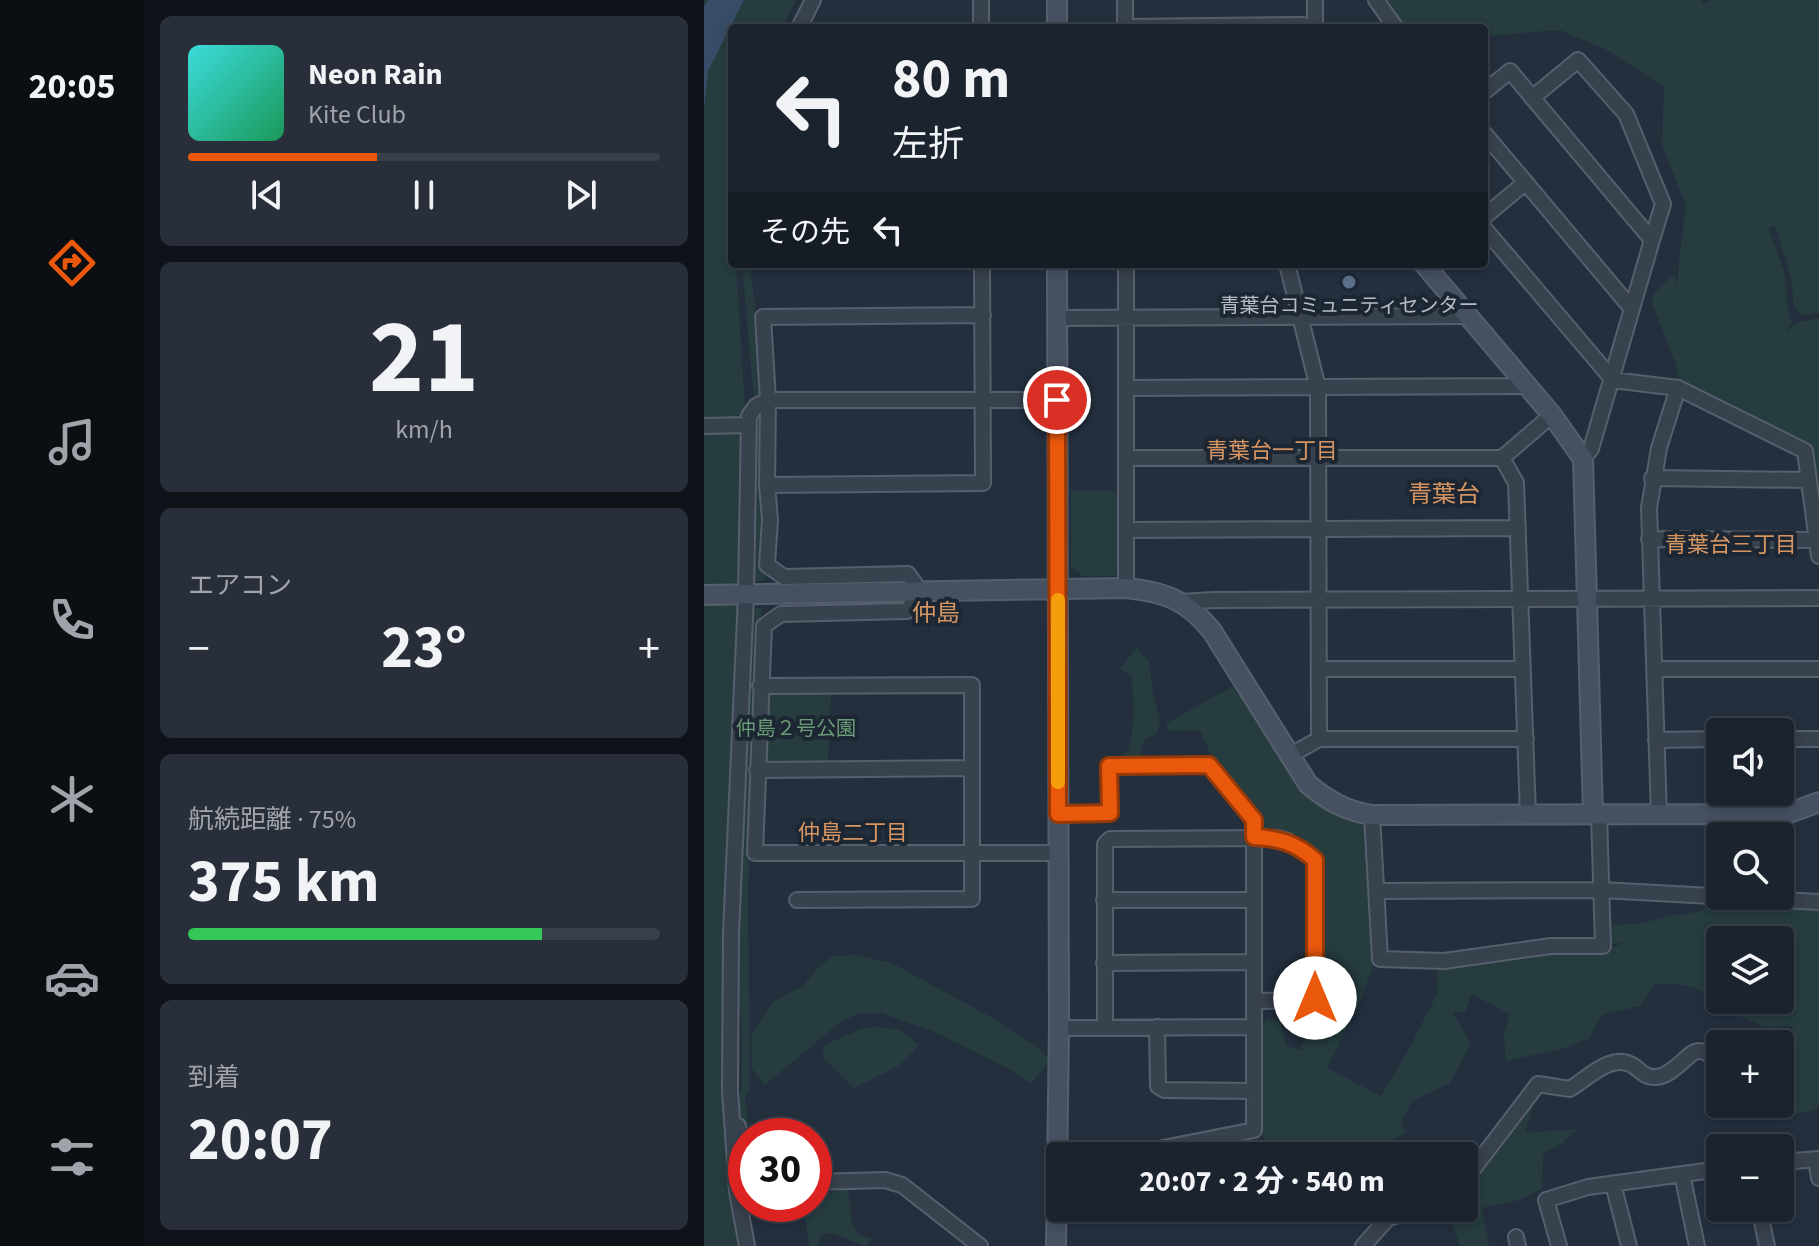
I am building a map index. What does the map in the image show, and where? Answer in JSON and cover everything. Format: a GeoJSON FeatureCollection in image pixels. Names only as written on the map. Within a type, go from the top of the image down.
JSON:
{"type":"FeatureCollection","features":[{"type":"Feature","properties":{"kind":"street"},"geometry":{"type":"LineString","coordinates":[[801,24],[813,0]]}},
{"type":"Feature","properties":{"kind":"street"},"geometry":{"type":"LineString","coordinates":[[981,0],[981,24]]}},
{"type":"Feature","properties":{"kind":"street"},"geometry":{"type":"LineString","coordinates":[[1057,0],[1057,24]]}},
{"type":"Feature","properties":{"kind":"street"},"geometry":{"type":"LineString","coordinates":[[1125,0],[1126,24]]}},
{"type":"Feature","properties":{"kind":"street"},"geometry":{"type":"LineString","coordinates":[[1314,24],[1315,0]]}},
{"type":"Feature","properties":{"kind":"street"},"geometry":{"type":"LineString","coordinates":[[1376,0],[1393,24]]}},
{"type":"Feature","properties":{"kind":"street"},"geometry":{"type":"LineString","coordinates":[[1532,98],[1578,60],[1626,114],[1663,204],[1613,380],[1591,449],[1583,459]]}},
{"type":"Feature","properties":{"kind":"street"},"geometry":{"type":"LineString","coordinates":[[1488,89],[1510,71],[1652,240]]}},
{"type":"Feature","properties":{"kind":"street"},"geometry":{"type":"LineString","coordinates":[[1488,138],[1632,309]]}},
{"type":"Feature","properties":{"kind":"street"},"geometry":{"type":"LineString","coordinates":[[1488,214],[1525,183]]}},
{"type":"Feature","properties":{"kind":"street"},"geometry":{"type":"LineString","coordinates":[[1488,233],[1613,380],[1678,388],[1805,451],[1819,556]]}},
{"type":"Feature","properties":{"kind":"street"},"geometry":{"type":"LineString","coordinates":[[767,485],[983,483],[982,268]]}},
{"type":"Feature","properties":{"kind":"street"},"geometry":{"type":"LineString","coordinates":[[1057,268],[1058,1142]]}},
{"type":"Feature","properties":{"kind":"street"},"geometry":{"type":"LineString","coordinates":[[1126,268],[1126,588]]}},
{"type":"Feature","properties":{"kind":"street"},"geometry":{"type":"LineString","coordinates":[[1288,268],[1318,388],[1319,739]]}},
{"type":"Feature","properties":{"kind":"street"},"geometry":{"type":"LineString","coordinates":[[1372,815],[1380,959],[1444,961],[1551,946],[1603,946],[1586,599],[1583,459],[1552,415],[1428,268]]}},
{"type":"Feature","properties":{"kind":"street"},"geometry":{"type":"LineString","coordinates":[[920,591],[908,574],[784,577],[767,565],[770,520],[763,317],[983,315]]}},
{"type":"Feature","properties":{"kind":"street"},"geometry":{"type":"LineString","coordinates":[[1057,318],[1466,316]]}},
{"type":"Feature","properties":{"kind":"street"},"geometry":{"type":"LineString","coordinates":[[1126,388],[1527,386]]}},
{"type":"Feature","properties":{"kind":"street"},"geometry":{"type":"LineString","coordinates":[[1659,815],[1649,539],[1652,478],[1678,388]]}},
{"type":"Feature","properties":{"kind":"street"},"geometry":{"type":"LineString","coordinates":[[747,1246],[737,1192],[730,1091],[746,426],[749,416],[756,406],[768,400],[1057,400]]}},
{"type":"Feature","properties":{"kind":"street"},"geometry":{"type":"LineString","coordinates":[[1126,458],[1502,458],[1552,415]]}},
{"type":"Feature","properties":{"kind":"street"},"geometry":{"type":"LineString","coordinates":[[704,426],[746,426]]}},
{"type":"Feature","properties":{"kind":"street"},"geometry":{"type":"LineString","coordinates":[[1502,458],[1516,483],[1528,815]]}},
{"type":"Feature","properties":{"kind":"street"},"geometry":{"type":"LineString","coordinates":[[1652,478],[1809,480]]}},
{"type":"Feature","properties":{"kind":"street"},"geometry":{"type":"LineString","coordinates":[[1126,530],[1518,528]]}},
{"type":"Feature","properties":{"kind":"street"},"geometry":{"type":"LineString","coordinates":[[1649,539],[1817,540]]}},
{"type":"Feature","properties":{"kind":"street"},"geometry":{"type":"LineString","coordinates":[[704,595],[1126,588],[1157,592],[1181,602],[1200,616],[1212,631],[1308,784],[1327,800],[1345,809],[1372,815],[1775,814],[1792,812],[1819,802]]}},
{"type":"Feature","properties":{"kind":"street"},"geometry":{"type":"LineString","coordinates":[[920,591],[907,611],[781,614],[764,626],[755,853],[1058,853]]}},
{"type":"Feature","properties":{"kind":"street"},"geometry":{"type":"LineString","coordinates":[[1181,602],[1819,598]]}},
{"type":"Feature","properties":{"kind":"street"},"geometry":{"type":"LineString","coordinates":[[1319,669],[1523,669]]}},
{"type":"Feature","properties":{"kind":"street"},"geometry":{"type":"LineString","coordinates":[[1654,669],[1819,669]]}},
{"type":"Feature","properties":{"kind":"street"},"geometry":{"type":"LineString","coordinates":[[760,686],[972,685],[972,899],[797,900]]}},
{"type":"Feature","properties":{"kind":"street"},"geometry":{"type":"LineString","coordinates":[[1289,756],[1319,739],[1526,739]]}},
{"type":"Feature","properties":{"kind":"street"},"geometry":{"type":"LineString","coordinates":[[1656,740],[1706,739]]}},
{"type":"Feature","properties":{"kind":"street"},"geometry":{"type":"LineString","coordinates":[[1794,739],[1819,739]]}},
{"type":"Feature","properties":{"kind":"street"},"geometry":{"type":"LineString","coordinates":[[1058,814],[1110,813],[1109,766],[1209,765],[1254,820],[1254,1130],[1193,1142]]}},
{"type":"Feature","properties":{"kind":"street"},"geometry":{"type":"LineString","coordinates":[[757,770],[972,768]]}},
{"type":"Feature","properties":{"kind":"street"},"geometry":{"type":"LineString","coordinates":[[1105,1027],[1105,844],[1110,839],[1278,838],[1288,841],[1315,860],[1315,998],[1254,1001]]}},
{"type":"Feature","properties":{"kind":"street"},"geometry":{"type":"LineString","coordinates":[[1377,891],[1602,890],[1819,902]]}},
{"type":"Feature","properties":{"kind":"street"},"geometry":{"type":"LineString","coordinates":[[1104,900],[1254,900]]}},
{"type":"Feature","properties":{"kind":"street"},"geometry":{"type":"LineString","coordinates":[[1104,963],[1254,962]]}},
{"type":"Feature","properties":{"kind":"street"},"geometry":{"type":"LineString","coordinates":[[1157,1027],[1158,1086],[1164,1090],[1254,1091]]}},
{"type":"Feature","properties":{"kind":"street"},"geometry":{"type":"LineString","coordinates":[[1059,1028],[1254,1027]]}},
{"type":"Feature","properties":{"kind":"street"},"geometry":{"type":"LineString","coordinates":[[1478,1163],[1538,1084],[1570,1089],[1614,1061],[1624,1060],[1648,1077],[1661,1077],[1673,1071],[1694,1051],[1706,1054]]}},
{"type":"Feature","properties":{"kind":"street"},"geometry":{"type":"LineString","coordinates":[[730,1091],[736,1118]]}},
{"type":"Feature","properties":{"kind":"street"},"geometry":{"type":"LineString","coordinates":[[1794,1161],[1817,1159],[1819,1178]]}},
{"type":"Feature","properties":{"kind":"street"},"geometry":{"type":"LineString","coordinates":[[1559,1246],[1546,1200],[1588,1187],[1706,1171]]}},
{"type":"Feature","properties":{"kind":"street"},"geometry":{"type":"LineString","coordinates":[[1682,1174],[1697,1246]]}},
{"type":"Feature","properties":{"kind":"street"},"geometry":{"type":"LineString","coordinates":[[832,1181],[885,1180],[902,1185],[980,1246]]}},
{"type":"Feature","properties":{"kind":"street"},"geometry":{"type":"LineString","coordinates":[[1613,1184],[1629,1246]]}},
{"type":"Feature","properties":{"kind":"street"},"geometry":{"type":"LineString","coordinates":[[1056,1246],[1057,1222]]}},
{"type":"Feature","properties":{"kind":"street"},"geometry":{"type":"LineString","coordinates":[[1363,1246],[1384,1222]]}},
{"type":"Feature","properties":{"kind":"street"},"geometry":{"type":"LineString","coordinates":[[1762,1222],[1767,1246]]}},
{"type":"Feature","properties":{"kind":"green space"},"geometry":{"type":"Polygon","coordinates":[[[704,0],[796,0],[784,24],[728,24],[728,268],[736,268],[745,409],[726,1161],[728,1222],[738,1222],[743,1246],[704,1246],[704,0]]]}},
{"type":"Feature","properties":{"kind":"green space"},"geometry":{"type":"Polygon","coordinates":[[[1388,0],[1701,0],[1704,4],[1711,0],[1819,0],[1819,313],[1801,315],[1794,307],[1791,277],[1775,225],[1769,229],[1784,271],[1792,322],[1786,332],[1799,322],[1819,318],[1819,523],[1809,448],[1680,383],[1653,305],[1653,295],[1675,273],[1676,288],[1686,206],[1662,145],[1664,87],[1607,50],[1560,30],[1488,36],[1488,24],[1458,24],[1465,16],[1456,24],[1403,24],[1388,0]]]}},
{"type":"Feature","properties":{"kind":"green space"},"geometry":{"type":"Polygon","coordinates":[[[742,268],[750,268],[764,394],[754,401],[742,268]]]}},
{"type":"Feature","properties":{"kind":"green space"},"geometry":{"type":"Polygon","coordinates":[[[762,407],[765,581],[751,581],[755,413],[762,407]]]}},
{"type":"Feature","properties":{"kind":"green space"},"geometry":{"type":"Polygon","coordinates":[[[1071,491],[1121,491],[1121,568],[1115,576],[1083,576],[1071,567],[1071,491]]]}},
{"type":"Feature","properties":{"kind":"green space"},"geometry":{"type":"Polygon","coordinates":[[[750,608],[762,608],[748,889],[750,1090],[745,1097],[747,1118],[739,1118],[737,1104],[742,1087],[742,1019],[738,1001],[734,999],[750,608]]]}},
{"type":"Feature","properties":{"kind":"green space"},"geometry":{"type":"Polygon","coordinates":[[[1137,647],[1149,662],[1160,720],[1157,733],[1144,740],[1139,759],[1118,759],[1129,750],[1134,717],[1132,677],[1120,669],[1137,647]]]}},
{"type":"Feature","properties":{"kind":"green space"},"geometry":{"type":"Polygon","coordinates":[[[1235,685],[1296,784],[1327,810],[1369,830],[1374,964],[1362,997],[1327,1068],[1381,1096],[1437,994],[1438,970],[1442,966],[1554,952],[1602,951],[1627,942],[1612,944],[1607,929],[1612,925],[1639,924],[1697,912],[1706,907],[1706,910],[1749,910],[1749,916],[1751,910],[1819,907],[1819,1106],[1794,1114],[1793,1026],[1761,1025],[1738,1014],[1794,1014],[1794,926],[1706,926],[1706,994],[1689,986],[1655,985],[1640,1006],[1602,1015],[1589,1038],[1565,1048],[1506,1061],[1504,1033],[1510,1014],[1471,994],[1465,1012],[1452,1011],[1471,1044],[1450,1083],[1412,1101],[1401,1122],[1405,1133],[1387,1142],[1267,1142],[1259,1122],[1259,1026],[1267,1019],[1281,1021],[1286,1045],[1300,1050],[1319,1005],[1319,855],[1266,834],[1259,827],[1213,760],[1200,730],[1167,731],[1167,723],[1235,685]]]}},
{"type":"Feature","properties":{"kind":"green space","name":"仲島２号公園"},"geometry":{"type":"Polygon","coordinates":[[[831,689],[828,765],[761,765],[764,693],[831,689]]]}},
{"type":"Feature","properties":{"kind":"green space"},"geometry":{"type":"Polygon","coordinates":[[[853,955],[892,963],[989,1016],[1051,1060],[1031,1083],[930,1030],[881,1013],[859,1013],[838,1024],[765,1085],[752,1069],[751,1036],[773,1002],[804,985],[820,965],[834,956],[853,955]]]}},
{"type":"Feature","properties":{"kind":"green space"},"geometry":{"type":"Polygon","coordinates":[[[863,1028],[901,1030],[919,1045],[900,1065],[854,1088],[822,1057],[825,1045],[863,1028]]]}},
{"type":"Feature","properties":{"kind":"green space"},"geometry":{"type":"Polygon","coordinates":[[[1537,1092],[1525,1133],[1577,1129],[1561,1144],[1543,1154],[1542,1189],[1519,1200],[1482,1208],[1489,1246],[1460,1246],[1452,1222],[1478,1222],[1478,1164],[1537,1092]]]}},
{"type":"Feature","properties":{"kind":"green space"},"geometry":{"type":"Polygon","coordinates":[[[847,1189],[855,1228],[859,1235],[872,1239],[865,1246],[832,1233],[820,1235],[818,1246],[809,1246],[806,1222],[832,1222],[832,1192],[847,1189]]]}},
{"type":"Feature","properties":{"kind":"water"},"geometry":{"type":"Polygon","coordinates":[[[708,0],[744,0],[732,24],[728,24],[728,32],[708,71],[704,110],[704,7],[708,0]]]}},
{"type":"Feature","properties":{"kind":"slow traffic"},"geometry":{"type":"LineString","coordinates":[[1058,600],[1058,782]]}},
{"type":"Feature","properties":{"kind":"place","name":"青葉台コミュニティセンター"},"geometry":{"type":"Point","coordinates":[1349,282]}},
{"type":"Feature","properties":{"kind":"district","name":"青葉台一丁目"},"geometry":{"type":"Point","coordinates":[1272,451]}},
{"type":"Feature","properties":{"kind":"district","name":"青葉台"},"geometry":{"type":"Point","coordinates":[1444,494]}},
{"type":"Feature","properties":{"kind":"district","name":"青葉台三丁目"},"geometry":{"type":"Point","coordinates":[1731,545]}},
{"type":"Feature","properties":{"kind":"district","name":"仲島"},"geometry":{"type":"Point","coordinates":[936,613]}},
{"type":"Feature","properties":{"kind":"district","name":"仲島二丁目"},"geometry":{"type":"Point","coordinates":[853,833]}},
{"type":"Feature","properties":{"kind":"route"},"geometry":{"type":"LineString","coordinates":[[1057,400],[1058,814],[1110,813],[1109,766],[1209,765],[1254,820],[1254,837],[1288,841],[1315,860],[1315,998]]}}]}
